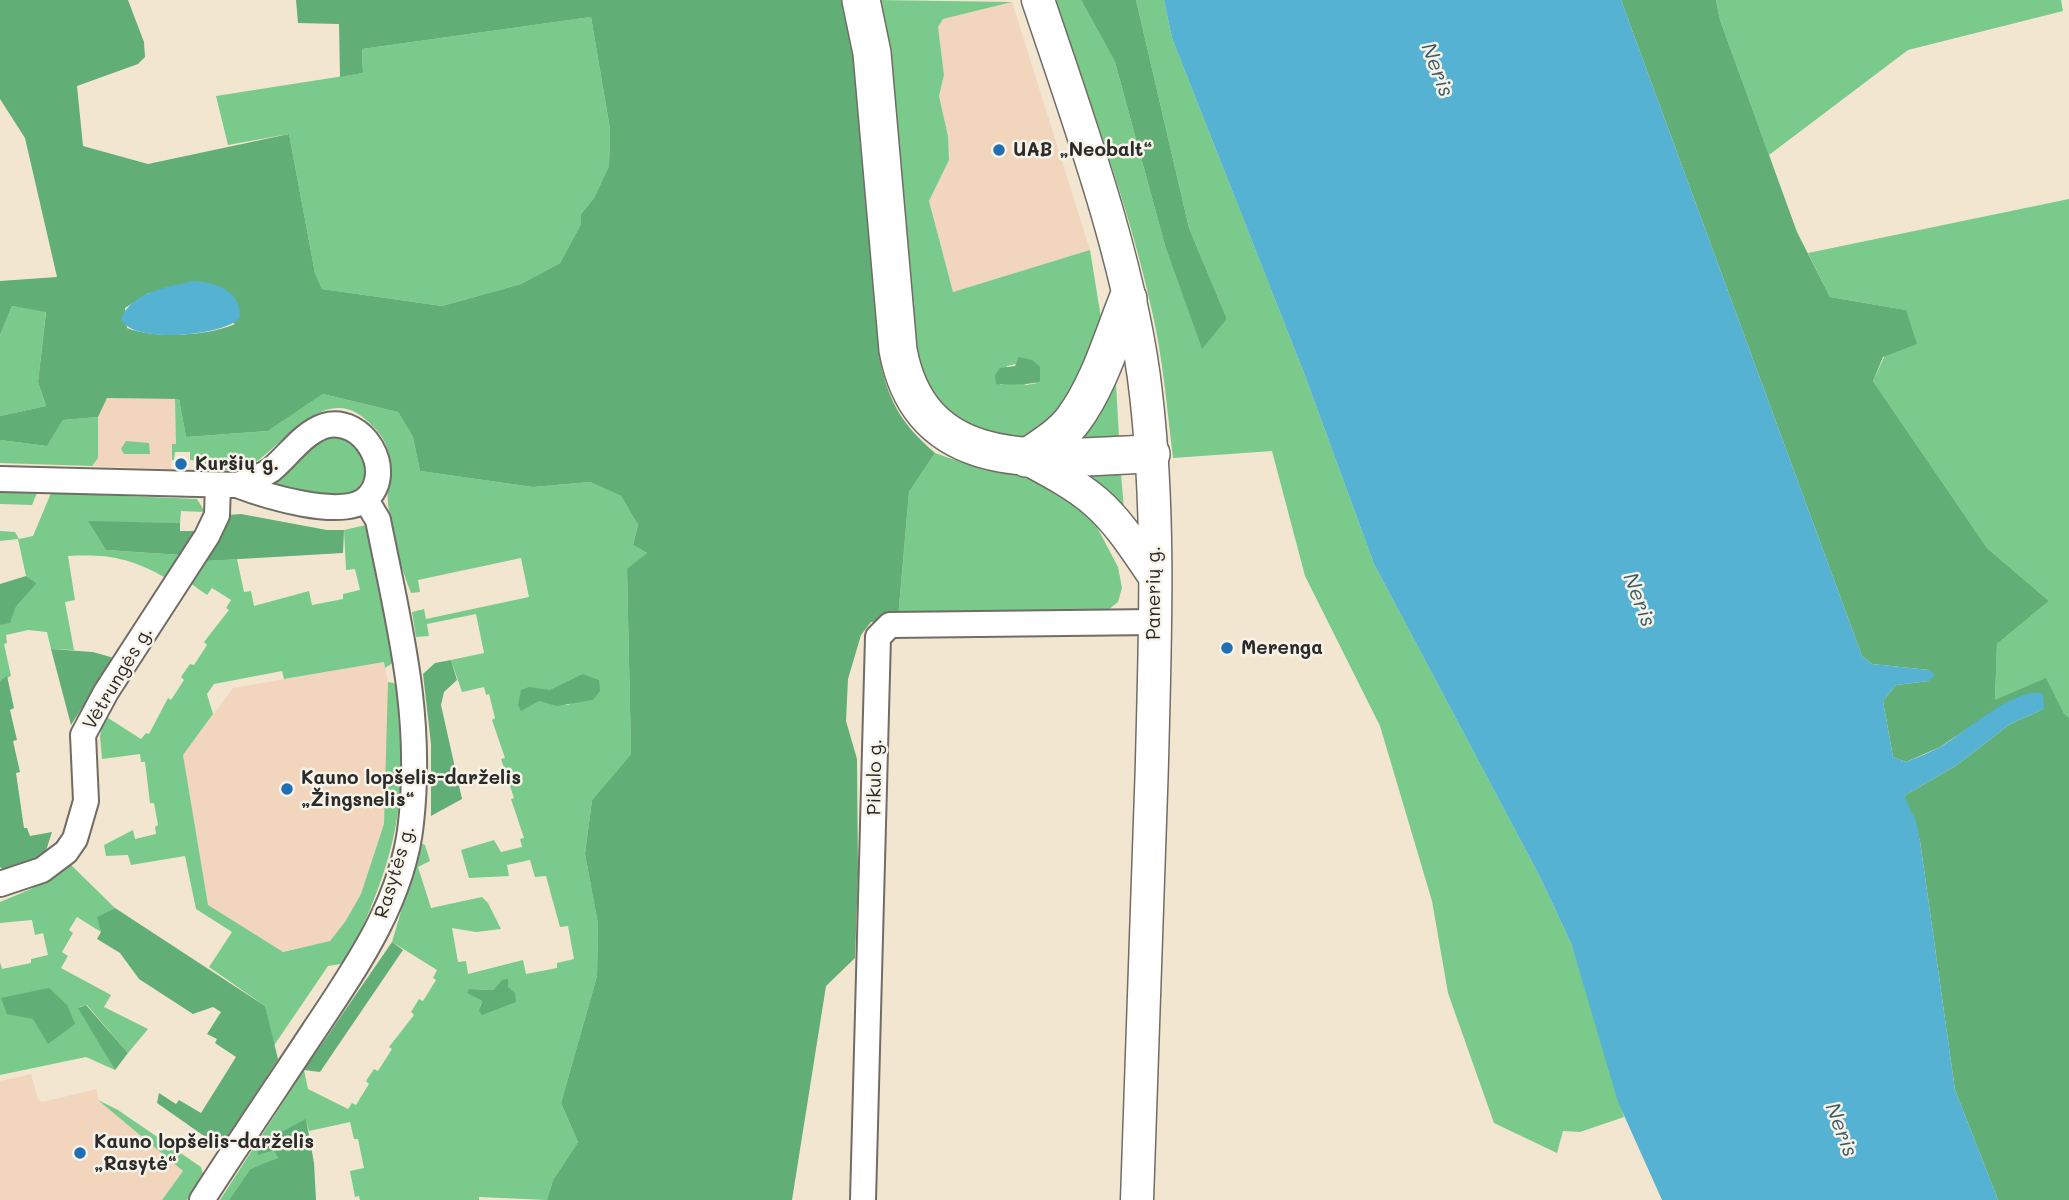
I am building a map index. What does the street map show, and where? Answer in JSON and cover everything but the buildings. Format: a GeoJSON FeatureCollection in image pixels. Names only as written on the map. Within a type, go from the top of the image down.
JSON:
{"type":"FeatureCollection","features":[{"type":"Feature","properties":{"kind":"highway"},"geometry":{"type":"LineString","coordinates":[[861,0],[872,53],[898,350],[904,374],[919,406],[941,428],[982,451],[1026,458],[1151,454]]}},
{"type":"Feature","properties":{"kind":"highway"},"geometry":{"type":"LineString","coordinates":[[1026,458],[1055,438],[1083,404],[1128,299]]}},
{"type":"Feature","properties":{"kind":"main road","name":"Panerių g."},"geometry":{"type":"LineString","coordinates":[[1038,0],[1098,190],[1128,299],[1146,392],[1151,454],[1155,622],[1136,1200]]}},
{"type":"Feature","properties":{"kind":"main road"},"geometry":{"type":"LineString","coordinates":[[1026,458],[1071,483],[1097,503],[1120,528],[1155,577]]}},
{"type":"Feature","properties":{"kind":"street"},"geometry":{"type":"LineString","coordinates":[[0,479],[228,485],[311,505],[337,507],[353,505],[366,499],[376,485],[378,466],[373,449],[353,429],[340,425],[326,426],[313,432],[270,470],[228,485]]}},
{"type":"Feature","properties":{"kind":"street","name":"Vėtrungės g."},"geometry":{"type":"LineString","coordinates":[[0,884],[42,870],[66,852],[75,839],[86,801],[83,736],[106,692],[207,536],[228,485]]}},
{"type":"Feature","properties":{"kind":"street","name":"Rasytės g."},"geometry":{"type":"LineString","coordinates":[[202,1200],[369,947],[398,874],[411,826],[415,766],[410,671],[378,520],[366,499]]}},
{"type":"Feature","properties":{"kind":"street","name":"Pikulo g."},"geometry":{"type":"LineString","coordinates":[[863,1200],[878,636],[890,625],[1155,622]]}},
{"type":"Feature","properties":{"kind":"shaded area"},"geometry":{"type":"Polygon","coordinates":[[[1012,2],[1090,250],[953,292],[929,201],[949,160],[948,136],[939,96],[944,75],[938,27],[943,19],[1012,2]]]}},
{"type":"Feature","properties":{"kind":"shaded area"},"geometry":{"type":"Polygon","coordinates":[[[107,398],[175,398],[177,437],[176,445],[172,445],[171,469],[92,466],[98,457],[98,417],[107,398]]]}},
{"type":"Feature","properties":{"kind":"shaded area","name":"Kauno lopšelis-darželis „Žingsnelis“"},"geometry":{"type":"Polygon","coordinates":[[[384,662],[389,688],[384,824],[361,894],[330,941],[281,952],[208,905],[183,755],[233,688],[384,662]]]}},
{"type":"Feature","properties":{"kind":"shaded area","name":"Kauno lopšelis-darželis „Rasytė“"},"geometry":{"type":"Polygon","coordinates":[[[31,1074],[38,1099],[42,1102],[97,1089],[98,1100],[183,1171],[162,1200],[0,1200],[0,1081],[31,1074]]]}},
{"type":"Feature","properties":{"kind":"green space"},"geometry":{"type":"Polygon","coordinates":[[[0,0],[128,0],[144,42],[145,57],[138,64],[77,86],[83,146],[148,164],[289,134],[315,273],[322,289],[442,306],[521,284],[560,263],[581,224],[581,214],[594,198],[609,166],[610,129],[591,17],[362,49],[363,73],[340,77],[339,24],[298,23],[296,0],[843,0],[859,72],[881,365],[889,392],[900,414],[935,453],[909,492],[898,619],[871,622],[861,635],[848,679],[846,721],[857,759],[858,875],[855,958],[826,986],[792,1200],[547,1200],[553,1180],[578,1142],[561,1103],[597,976],[598,924],[585,854],[592,800],[631,754],[627,569],[647,553],[633,545],[638,525],[621,496],[590,482],[533,487],[420,471],[413,437],[398,412],[323,394],[268,431],[186,437],[179,399],[107,398],[98,417],[63,420],[47,446],[0,440],[0,416],[46,406],[38,382],[46,312],[12,306],[0,335],[0,281],[57,277],[25,138],[0,99],[0,0]],[[174,286],[147,294],[125,308],[127,328],[152,334],[181,335],[235,324],[174,286]]]}},
{"type":"Feature","properties":{"kind":"green space"},"geometry":{"type":"Polygon","coordinates":[[[876,0],[1012,2],[943,19],[938,27],[944,75],[939,96],[948,136],[949,160],[929,201],[953,292],[1090,250],[1101,318],[1097,355],[1081,395],[1019,442],[971,434],[921,393],[876,0]],[[1016,364],[1007,366],[1000,385],[1018,382],[1027,385],[1037,383],[1016,364]]]}},
{"type":"Feature","properties":{"kind":"green space"},"geometry":{"type":"Polygon","coordinates":[[[1056,0],[1081,0],[1115,62],[1166,249],[1202,348],[1227,319],[1189,228],[1136,0],[1164,0],[1172,38],[1304,373],[1374,564],[1539,875],[1571,943],[1624,1117],[1580,1132],[1563,1131],[1557,1153],[1494,1123],[1448,993],[1432,901],[1380,726],[1305,576],[1272,451],[1173,458],[1159,347],[1143,271],[1056,0]]]}},
{"type":"Feature","properties":{"kind":"green space"},"geometry":{"type":"Polygon","coordinates":[[[1081,0],[1136,0],[1189,228],[1227,319],[1202,349],[1166,249],[1115,62],[1081,0]]]}},
{"type":"Feature","properties":{"kind":"green space"},"geometry":{"type":"Polygon","coordinates":[[[1621,0],[1716,0],[1720,20],[1797,232],[1830,297],[1906,310],[1917,344],[1883,357],[1873,381],[1987,548],[2049,601],[1997,644],[1995,700],[2046,678],[2064,714],[2069,718],[2069,1200],[1998,1200],[1955,1090],[1920,841],[1904,796],[1957,765],[2010,724],[2044,709],[1995,710],[1940,747],[1906,762],[1893,757],[1883,701],[1896,685],[1929,681],[1929,670],[1872,664],[1862,656],[1621,0]]]}},
{"type":"Feature","properties":{"kind":"green space"},"geometry":{"type":"Polygon","coordinates":[[[1716,0],[2061,0],[2063,11],[1908,50],[1769,155],[1720,20],[1716,0]]]}},
{"type":"Feature","properties":{"kind":"green space"},"geometry":{"type":"Polygon","coordinates":[[[591,17],[610,129],[609,166],[594,198],[581,214],[581,224],[560,263],[521,284],[442,306],[322,289],[315,273],[289,134],[228,145],[216,96],[363,73],[362,49],[591,17]]]}},
{"type":"Feature","properties":{"kind":"green space"},"geometry":{"type":"Polygon","coordinates":[[[2069,199],[2069,718],[1995,701],[1997,644],[2049,601],[1987,548],[1873,381],[1906,310],[1830,297],[1808,253],[2069,199]]]}},
{"type":"Feature","properties":{"kind":"green space"},"geometry":{"type":"Polygon","coordinates":[[[12,306],[46,311],[38,382],[46,406],[0,416],[0,335],[12,306]]]}},
{"type":"Feature","properties":{"kind":"green space"},"geometry":{"type":"Polygon","coordinates":[[[1019,357],[1032,360],[1040,367],[1040,381],[996,384],[995,375],[1000,368],[1015,366],[1019,357]]]}},
{"type":"Feature","properties":{"kind":"green space"},"geometry":{"type":"Polygon","coordinates":[[[1115,366],[1119,437],[1061,441],[1115,366]]]}},
{"type":"Feature","properties":{"kind":"green space"},"geometry":{"type":"Polygon","coordinates":[[[323,394],[398,412],[413,437],[420,471],[533,487],[590,482],[621,496],[638,525],[633,545],[647,553],[627,570],[631,754],[592,800],[585,854],[598,924],[597,976],[561,1103],[578,1142],[553,1180],[547,1200],[479,1197],[479,1200],[360,1200],[359,1196],[355,1197],[350,1171],[364,1168],[358,1139],[354,1139],[350,1122],[309,1131],[306,1120],[275,1149],[278,1159],[250,1169],[229,1200],[220,1200],[304,1070],[308,1089],[348,1109],[352,1103],[356,1105],[369,1084],[366,1081],[374,1069],[378,1071],[392,1049],[389,1047],[414,1015],[411,1012],[419,999],[423,1001],[436,980],[433,978],[437,970],[392,942],[421,843],[425,845],[430,861],[418,867],[431,908],[482,897],[501,929],[476,932],[452,928],[458,962],[466,961],[468,974],[523,960],[526,974],[557,968],[557,963],[574,959],[568,926],[560,927],[546,876],[535,877],[530,860],[507,865],[509,876],[469,878],[461,850],[494,840],[501,852],[522,847],[520,839],[524,838],[501,759],[505,758],[492,720],[495,718],[489,694],[486,695],[484,687],[462,692],[451,660],[484,653],[476,614],[427,624],[429,636],[416,637],[412,612],[424,609],[426,619],[529,597],[521,558],[418,580],[420,592],[411,593],[397,552],[390,520],[388,451],[377,431],[365,419],[350,410],[334,408],[319,412],[253,464],[241,469],[201,470],[200,461],[190,460],[190,452],[175,452],[172,460],[172,444],[176,444],[175,398],[179,399],[186,437],[268,431],[323,394]],[[582,674],[549,690],[521,691],[520,697],[568,705],[576,701],[593,700],[582,674]],[[502,980],[493,990],[469,989],[468,993],[482,1001],[480,1006],[508,987],[508,980],[502,980]]]}},
{"type":"Feature","properties":{"kind":"green space"},"geometry":{"type":"Polygon","coordinates":[[[98,417],[98,458],[92,466],[0,463],[0,440],[47,446],[63,420],[98,417]]]}},
{"type":"Feature","properties":{"kind":"green space"},"geometry":{"type":"Polygon","coordinates":[[[325,435],[345,435],[360,444],[368,473],[352,497],[335,500],[268,488],[313,442],[325,435]]]}},
{"type":"Feature","properties":{"kind":"green space"},"geometry":{"type":"Polygon","coordinates":[[[126,441],[149,443],[150,454],[124,454],[121,449],[126,441]]]}},
{"type":"Feature","properties":{"kind":"green space"},"geometry":{"type":"Polygon","coordinates":[[[935,453],[984,470],[1030,477],[1088,510],[1118,567],[1122,588],[1118,602],[1103,614],[898,619],[909,492],[935,453]]]}},
{"type":"Feature","properties":{"kind":"green space"},"geometry":{"type":"Polygon","coordinates":[[[1121,474],[1125,521],[1075,475],[1121,474]]]}},
{"type":"Feature","properties":{"kind":"green space"},"geometry":{"type":"Polygon","coordinates":[[[0,492],[37,493],[32,505],[0,504],[0,492]]]}},
{"type":"Feature","properties":{"kind":"green space"},"geometry":{"type":"Polygon","coordinates":[[[51,493],[197,499],[205,512],[181,511],[180,523],[89,522],[106,550],[181,555],[166,578],[119,559],[68,556],[75,600],[65,602],[74,650],[51,649],[47,632],[28,630],[6,635],[7,643],[4,644],[11,676],[0,681],[0,625],[10,622],[16,607],[37,583],[26,576],[18,539],[0,541],[0,531],[15,532],[19,539],[33,536],[51,493]]]}},
{"type":"Feature","properties":{"kind":"green space"},"geometry":{"type":"Polygon","coordinates":[[[241,514],[327,530],[344,530],[343,553],[205,561],[228,515],[241,514]]]}},
{"type":"Feature","properties":{"kind":"green space"},"geometry":{"type":"Polygon","coordinates":[[[88,521],[180,523],[180,531],[195,531],[181,555],[106,550],[88,521]]]}},
{"type":"Feature","properties":{"kind":"green space"},"geometry":{"type":"Polygon","coordinates":[[[366,525],[394,662],[385,668],[384,662],[284,679],[282,671],[214,684],[207,694],[213,714],[183,755],[208,905],[283,952],[330,941],[361,894],[384,824],[388,682],[394,683],[396,687],[401,779],[395,830],[385,869],[347,963],[328,966],[273,1047],[265,1006],[209,967],[232,932],[196,909],[185,856],[131,865],[128,855],[106,856],[104,845],[133,830],[135,839],[156,834],[155,827],[158,825],[154,803],[150,803],[145,762],[141,762],[140,754],[102,759],[100,736],[105,716],[141,739],[146,733],[149,734],[168,698],[171,700],[184,680],[181,677],[190,664],[194,665],[207,645],[204,642],[229,610],[226,608],[231,600],[212,588],[207,595],[190,583],[205,561],[237,559],[244,592],[251,591],[254,606],[309,591],[312,605],[343,599],[343,594],[360,590],[355,569],[346,570],[344,530],[366,525]]]}},
{"type":"Feature","properties":{"kind":"green space"},"geometry":{"type":"Polygon","coordinates":[[[26,576],[37,583],[16,607],[10,623],[0,625],[0,584],[26,576]]]}},
{"type":"Feature","properties":{"kind":"green space"},"geometry":{"type":"Polygon","coordinates":[[[51,649],[93,652],[114,658],[71,725],[51,649]]]}},
{"type":"Feature","properties":{"kind":"green space"},"geometry":{"type":"Polygon","coordinates":[[[451,660],[457,680],[444,692],[441,705],[462,799],[431,816],[431,744],[423,674],[435,663],[451,660]]]}},
{"type":"Feature","properties":{"kind":"green space"},"geometry":{"type":"Polygon","coordinates":[[[582,674],[599,680],[600,691],[593,700],[557,706],[539,701],[521,711],[518,705],[521,690],[529,687],[549,690],[582,674]]]}},
{"type":"Feature","properties":{"kind":"green space"},"geometry":{"type":"Polygon","coordinates":[[[7,676],[14,708],[10,710],[17,740],[13,741],[20,772],[16,773],[24,828],[27,828],[30,836],[52,832],[44,857],[7,873],[0,867],[0,681],[7,676]]]}},
{"type":"Feature","properties":{"kind":"green space"},"geometry":{"type":"Polygon","coordinates":[[[70,864],[115,908],[98,917],[101,932],[77,917],[69,930],[73,933],[62,952],[68,956],[61,968],[111,995],[104,1007],[148,1029],[128,1053],[87,1005],[79,1007],[115,1070],[86,1057],[0,1075],[0,962],[2,969],[31,963],[31,959],[48,955],[43,933],[35,935],[32,920],[0,923],[0,902],[31,889],[70,864]]]}},
{"type":"Feature","properties":{"kind":"green space"},"geometry":{"type":"Polygon","coordinates":[[[115,908],[265,1006],[278,1059],[221,1148],[157,1103],[159,1093],[176,1104],[179,1100],[201,1113],[236,1057],[215,1043],[217,1039],[207,1034],[221,1012],[213,1007],[193,1014],[139,979],[120,953],[97,939],[101,932],[97,917],[115,908]]]}},
{"type":"Feature","properties":{"kind":"green space"},"geometry":{"type":"Polygon","coordinates":[[[392,942],[403,950],[320,1072],[304,1070],[392,942]]]}},
{"type":"Feature","properties":{"kind":"green space"},"geometry":{"type":"Polygon","coordinates":[[[508,979],[508,987],[515,993],[516,1002],[482,1015],[479,1011],[482,1001],[467,993],[469,989],[493,990],[502,980],[508,979]]]}},
{"type":"Feature","properties":{"kind":"green space"},"geometry":{"type":"Polygon","coordinates":[[[49,988],[67,1005],[75,1024],[48,1044],[33,1019],[7,1014],[1,998],[49,988]]]}},
{"type":"Feature","properties":{"kind":"green space"},"geometry":{"type":"Polygon","coordinates":[[[86,1005],[128,1053],[115,1070],[78,1008],[86,1005]]]}},
{"type":"Feature","properties":{"kind":"green space"},"geometry":{"type":"Polygon","coordinates":[[[98,1100],[118,1110],[201,1167],[203,1174],[187,1200],[162,1200],[183,1171],[98,1100]]]}},
{"type":"Feature","properties":{"kind":"green space"},"geometry":{"type":"Polygon","coordinates":[[[306,1119],[314,1163],[316,1200],[229,1200],[250,1169],[278,1158],[274,1150],[258,1155],[257,1145],[306,1119]]]}},
{"type":"Feature","properties":{"kind":"water","name":"Neris"},"geometry":{"type":"Polygon","coordinates":[[[1164,0],[1621,0],[1862,656],[1872,664],[1929,670],[1935,675],[1929,681],[1896,685],[1883,701],[1893,757],[1906,762],[1942,746],[1977,721],[2020,696],[2043,694],[2044,709],[2010,724],[1957,765],[1904,796],[1916,821],[1920,841],[1955,1090],[1998,1200],[1662,1200],[1618,1102],[1571,943],[1539,875],[1374,564],[1304,373],[1172,38],[1164,0]]]}},
{"type":"Feature","properties":{"kind":"water"},"geometry":{"type":"Polygon","coordinates":[[[194,281],[226,290],[237,301],[240,318],[231,324],[197,333],[158,335],[141,332],[128,326],[121,318],[134,302],[143,296],[194,281]]]}},
{"type":"Feature","properties":{"kind":"place","name":"UAB „Neobalt“"},"geometry":{"type":"Point","coordinates":[999,150]}},
{"type":"Feature","properties":{"kind":"place","name":"Kuršių g."},"geometry":{"type":"Point","coordinates":[181,464]}},
{"type":"Feature","properties":{"kind":"place","name":"Merenga"},"geometry":{"type":"Point","coordinates":[1227,648]}},
{"type":"Feature","properties":{"kind":"place","name":"Kauno lopšelis-darželis „Žingsnelis“"},"geometry":{"type":"Point","coordinates":[287,789]}},
{"type":"Feature","properties":{"kind":"place","name":"Kauno lopšelis-darželis „Rasytė“"},"geometry":{"type":"Point","coordinates":[80,1153]}}]}
